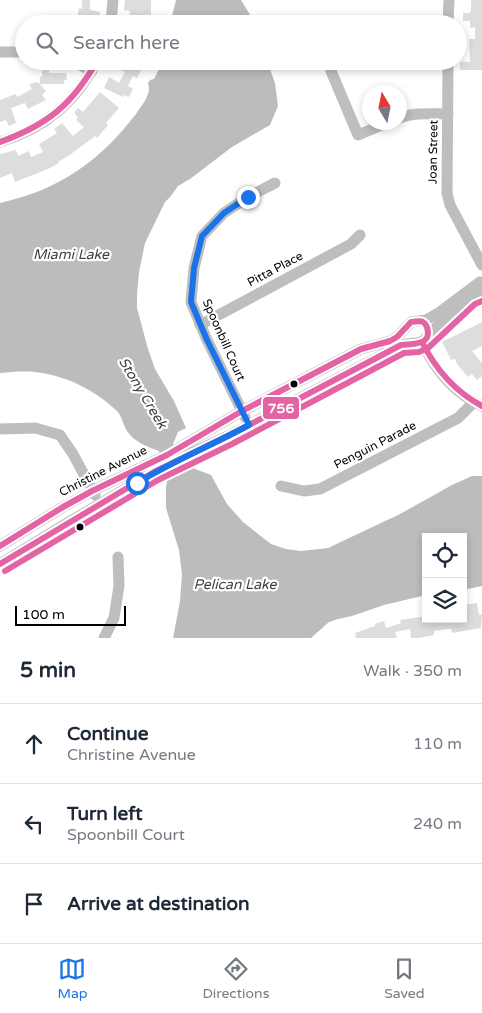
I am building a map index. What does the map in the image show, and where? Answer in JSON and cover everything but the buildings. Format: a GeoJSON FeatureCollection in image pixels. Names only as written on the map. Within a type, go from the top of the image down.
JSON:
{"type":"FeatureCollection","features":[{"type":"Feature","properties":{"kind":"street"},"geometry":{"type":"LineString","coordinates":[[112,15],[113,0]]}},
{"type":"Feature","properties":{"kind":"street"},"geometry":{"type":"LineString","coordinates":[[448,15],[449,0]]}},
{"type":"Feature","properties":{"kind":"street"},"geometry":{"type":"LineString","coordinates":[[0,52],[15,52]]}},
{"type":"Feature","properties":{"kind":"street"},"geometry":{"type":"LineString","coordinates":[[0,142],[29,131],[56,113],[75,95],[91,70]]}},
{"type":"Feature","properties":{"kind":"street"},"geometry":{"type":"LineString","coordinates":[[331,70],[358,135],[370,130]]}},
{"type":"Feature","properties":{"kind":"street","name":"Joan Street"},"geometry":{"type":"LineString","coordinates":[[448,70],[447,193],[450,204],[482,265]]}},
{"type":"Feature","properties":{"kind":"street"},"geometry":{"type":"LineString","coordinates":[[407,116],[448,114]]}},
{"type":"Feature","properties":{"kind":"street","name":"Spoonbill Court"},"geometry":{"type":"LineString","coordinates":[[249,425],[200,325],[191,302],[194,268],[202,236],[224,213],[248,197],[275,183]]}},
{"type":"Feature","properties":{"kind":"street","name":"Pitta Place"},"geometry":{"type":"LineString","coordinates":[[200,325],[351,244],[360,235]]}},
{"type":"Feature","properties":{"kind":"street","name":"Christine Avenue"},"geometry":{"type":"LineString","coordinates":[[420,320],[426,320],[482,285]]}},
{"type":"Feature","properties":{"kind":"street","name":"Christine Avenue"},"geometry":{"type":"LineString","coordinates":[[185,450],[228,436],[401,345],[421,340],[482,285]]}},
{"type":"Feature","properties":{"kind":"street"},"geometry":{"type":"LineString","coordinates":[[421,340],[407,338],[406,328],[412,322],[420,320],[427,326],[421,340],[440,373],[461,394],[478,404]]}},
{"type":"Feature","properties":{"kind":"street","name":"Christine Avenue"},"geometry":{"type":"LineString","coordinates":[[0,564],[100,504],[152,468],[185,450],[242,411],[361,349],[390,341],[406,328]]}},
{"type":"Feature","properties":{"kind":"street","name":"Penguin Parade"},"geometry":{"type":"LineString","coordinates":[[281,486],[304,491],[320,488],[458,418],[478,404]]}},
{"type":"Feature","properties":{"kind":"street"},"geometry":{"type":"LineString","coordinates":[[0,429],[35,428],[60,435],[73,454],[100,504]]}},
{"type":"Feature","properties":{"kind":"street","name":"Christine Avenue"},"geometry":{"type":"LineString","coordinates":[[0,546],[92,491],[152,468]]}},
{"type":"Feature","properties":{"kind":"street"},"geometry":{"type":"LineString","coordinates":[[104,638],[114,618],[119,586],[118,557]]}},
{"type":"Feature","properties":{"kind":"water"},"geometry":{"type":"Polygon","coordinates":[[[176,0],[241,0],[250,15],[172,15],[176,0]]]}},
{"type":"Feature","properties":{"kind":"water","name":"Miami Lake"},"geometry":{"type":"Polygon","coordinates":[[[158,70],[270,70],[275,83],[278,106],[270,125],[232,147],[178,186],[165,202],[145,243],[139,272],[137,308],[155,369],[174,401],[186,428],[178,432],[173,444],[185,465],[211,475],[227,504],[243,522],[271,544],[301,551],[328,548],[400,514],[452,485],[472,476],[482,476],[482,586],[467,589],[467,533],[422,533],[422,596],[384,605],[329,622],[311,638],[173,638],[180,601],[182,575],[179,550],[166,508],[166,487],[169,472],[159,451],[133,438],[127,431],[117,411],[99,396],[79,385],[57,376],[35,372],[0,373],[0,203],[41,190],[59,182],[93,159],[108,146],[136,114],[148,95],[148,83],[154,79],[158,70]]]}},
{"type":"Feature","properties":{"kind":"transit line","name":"756"},"geometry":{"type":"LineString","coordinates":[[0,142],[45,121],[57,112],[78,90],[92,70]]}},
{"type":"Feature","properties":{"kind":"transit line"},"geometry":{"type":"LineString","coordinates":[[5,571],[158,480],[232,444],[404,353],[419,352],[428,348],[475,304],[482,301]]}},
{"type":"Feature","properties":{"kind":"transit line","name":"756"},"geometry":{"type":"LineString","coordinates":[[0,546],[63,507],[167,455],[242,411],[361,349],[390,341],[397,337],[411,322],[422,321],[425,323],[428,336],[423,342],[401,345],[228,436],[154,472],[0,564]]}},
{"type":"Feature","properties":{"kind":"transit line","name":"756"},"geometry":{"type":"LineString","coordinates":[[422,342],[433,362],[454,387],[482,406]]}},
{"type":"Feature","properties":{"kind":"route"},"geometry":{"type":"LineString","coordinates":[[137,483],[154,472],[249,425],[207,340],[191,302],[194,268],[202,236],[224,213],[248,197]]}},
{"type":"Feature","properties":{"kind":"water label","name":"Stony Creek"},"geometry":{"type":"Point","coordinates":[143,393]}},
{"type":"Feature","properties":{"kind":"water label","name":"Pelican Lake"},"geometry":{"type":"Point","coordinates":[235,584]}}]}
